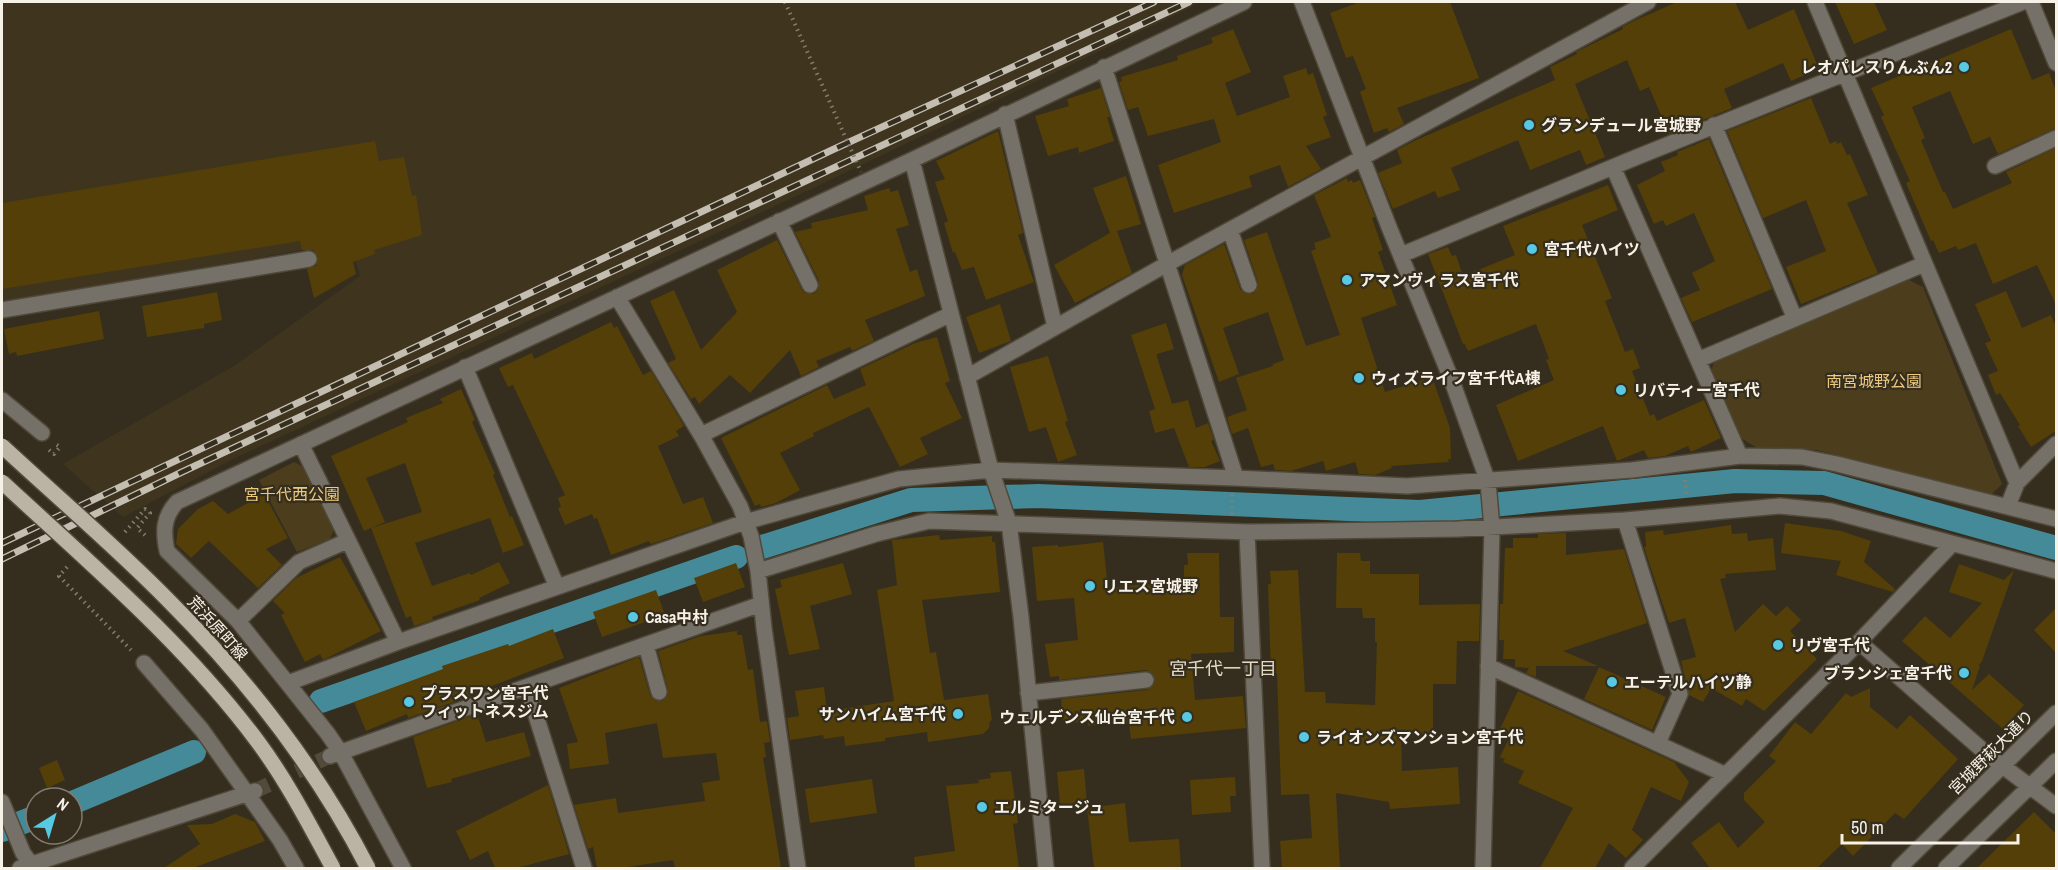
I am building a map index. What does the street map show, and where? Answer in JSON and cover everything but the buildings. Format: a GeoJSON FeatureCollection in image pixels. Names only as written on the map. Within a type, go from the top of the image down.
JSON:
{"type":"FeatureCollection","features":[{"type":"Feature","properties":{"kind":"main road","name":"荒浜原町線"},"geometry":{"type":"LineString","coordinates":[[2,446],[168,599],[216,650],[288,738],[331,801],[368,868]]}},
{"type":"Feature","properties":{"kind":"main road"},"geometry":{"type":"LineString","coordinates":[[2,482],[144,613],[197,668],[259,744],[307,819],[333,868]]}},
{"type":"Feature","properties":{"kind":"street"},"geometry":{"type":"LineString","coordinates":[[403,868],[335,755],[288,683],[238,621],[167,551],[164,536],[165,523],[172,507],[187,496],[912,160],[1244,2]]}},
{"type":"Feature","properties":{"kind":"street"},"geometry":{"type":"LineString","coordinates":[[1302,2],[1452,381],[1489,497],[1492,528],[1484,868]]}},
{"type":"Feature","properties":{"kind":"street"},"geometry":{"type":"LineString","coordinates":[[967,377],[1363,156],[1648,2]]}},
{"type":"Feature","properties":{"kind":"street"},"geometry":{"type":"LineString","coordinates":[[1815,2],[2017,483]]}},
{"type":"Feature","properties":{"kind":"street"},"geometry":{"type":"LineString","coordinates":[[1401,255],[1714,125],[2023,2]]}},
{"type":"Feature","properties":{"kind":"street"},"geometry":{"type":"LineString","coordinates":[[2031,2],[2056,63]]}},
{"type":"Feature","properties":{"kind":"street"},"geometry":{"type":"LineString","coordinates":[[1104,67],[1236,478]]}},
{"type":"Feature","properties":{"kind":"street"},"geometry":{"type":"LineString","coordinates":[[1005,114],[1055,327]]}},
{"type":"Feature","properties":{"kind":"street"},"geometry":{"type":"LineString","coordinates":[[1714,125],[1795,319]]}},
{"type":"Feature","properties":{"kind":"street"},"geometry":{"type":"LineString","coordinates":[[1995,166],[2056,138]]}},
{"type":"Feature","properties":{"kind":"street"},"geometry":{"type":"LineString","coordinates":[[912,160],[991,470],[1009,523],[1046,868]]}},
{"type":"Feature","properties":{"kind":"street"},"geometry":{"type":"LineString","coordinates":[[1613,167],[1740,456]]}},
{"type":"Feature","properties":{"kind":"street"},"geometry":{"type":"LineString","coordinates":[[779,221],[810,285]]}},
{"type":"Feature","properties":{"kind":"street"},"geometry":{"type":"LineString","coordinates":[[1230,230],[1249,285]]}},
{"type":"Feature","properties":{"kind":"street"},"geometry":{"type":"LineString","coordinates":[[2,310],[309,259]]}},
{"type":"Feature","properties":{"kind":"street"},"geometry":{"type":"LineString","coordinates":[[1698,360],[1924,264]]}},
{"type":"Feature","properties":{"kind":"street"},"geometry":{"type":"LineString","coordinates":[[617,297],[740,506],[751,536],[758,571],[798,868]]}},
{"type":"Feature","properties":{"kind":"street"},"geometry":{"type":"LineString","coordinates":[[700,435],[951,315]]}},
{"type":"Feature","properties":{"kind":"street"},"geometry":{"type":"LineString","coordinates":[[465,367],[557,587]]}},
{"type":"Feature","properties":{"kind":"street"},"geometry":{"type":"LineString","coordinates":[[2,399],[42,433]]}},
{"type":"Feature","properties":{"kind":"street"},"geometry":{"type":"LineString","coordinates":[[301,444],[398,642]]}},
{"type":"Feature","properties":{"kind":"street"},"geometry":{"type":"LineString","coordinates":[[2008,506],[2017,483],[2056,444]]}},
{"type":"Feature","properties":{"kind":"street"},"geometry":{"type":"LineString","coordinates":[[288,683],[398,642],[746,522],[899,479],[991,470],[1407,486],[1489,497],[1632,470],[1740,456],[1802,458],[1837,464],[2056,519]]}},
{"type":"Feature","properties":{"kind":"street"},"geometry":{"type":"LineString","coordinates":[[758,571],[876,534],[929,521],[1247,532],[1492,528],[1626,520],[1780,506],[1831,511],[2056,572]]}},
{"type":"Feature","properties":{"kind":"street"},"geometry":{"type":"LineString","coordinates":[[1626,520],[1680,694],[1658,743]]}},
{"type":"Feature","properties":{"kind":"street"},"geometry":{"type":"LineString","coordinates":[[1247,532],[1262,868]]}},
{"type":"Feature","properties":{"kind":"street"},"geometry":{"type":"LineString","coordinates":[[238,621],[299,562],[347,541]]}},
{"type":"Feature","properties":{"kind":"street"},"geometry":{"type":"LineString","coordinates":[[1632,868],[1859,642],[1952,544]]}},
{"type":"Feature","properties":{"kind":"street"},"geometry":{"type":"LineString","coordinates":[[335,755],[761,604]]}},
{"type":"Feature","properties":{"kind":"street"},"geometry":{"type":"LineString","coordinates":[[1859,642],[1988,754],[2056,806]]}},
{"type":"Feature","properties":{"kind":"street"},"geometry":{"type":"LineString","coordinates":[[646,645],[659,692]]}},
{"type":"Feature","properties":{"kind":"street"},"geometry":{"type":"LineString","coordinates":[[144,663],[202,729],[251,793],[296,868]]}},
{"type":"Feature","properties":{"kind":"street"},"geometry":{"type":"LineString","coordinates":[[1488,666],[1726,774]]}},
{"type":"Feature","properties":{"kind":"street"},"geometry":{"type":"LineString","coordinates":[[1028,693],[1146,680]]}},
{"type":"Feature","properties":{"kind":"street"},"geometry":{"type":"LineString","coordinates":[[527,687],[584,868]]}},
{"type":"Feature","properties":{"kind":"street","name":"宮城野萩大通り"},"geometry":{"type":"LineString","coordinates":[[1899,868],[2056,712]]}},
{"type":"Feature","properties":{"kind":"street"},"geometry":{"type":"LineString","coordinates":[[1946,868],[2056,761]]}},
{"type":"Feature","properties":{"kind":"street"},"geometry":{"type":"LineString","coordinates":[[2,802],[28,867],[251,793]]}},
{"type":"Feature","properties":{"kind":"path"},"geometry":{"type":"LineString","coordinates":[[785,2],[861,172]]}},
{"type":"Feature","properties":{"kind":"path"},"geometry":{"type":"LineString","coordinates":[[1684,476],[1687,501]]}},
{"type":"Feature","properties":{"kind":"path"},"geometry":{"type":"LineString","coordinates":[[1231,518],[1232,495]]}},
{"type":"Feature","properties":{"kind":"path"},"geometry":{"type":"LineString","coordinates":[[125,532],[145,509],[150,513],[137,528]]}},
{"type":"Feature","properties":{"kind":"path"},"geometry":{"type":"LineString","coordinates":[[61,562],[76,575]]}},
{"type":"Feature","properties":{"kind":"path"},"geometry":{"type":"LineString","coordinates":[[67,567],[59,576],[144,663]]}},
{"type":"Feature","properties":{"kind":"shaded area"},"geometry":{"type":"Polygon","coordinates":[[[2,2],[1202,2],[809,190],[233,459],[123,517],[63,464],[234,366],[360,276],[350,241],[2,304],[2,2]]]}},
{"type":"Feature","properties":{"kind":"green space","name":"南宮城野公園"},"geometry":{"type":"Polygon","coordinates":[[[1909,280],[1923,287],[2002,484],[1991,495],[1817,450],[1757,448],[1738,436],[1710,374],[1715,359],[1909,280]]]}},
{"type":"Feature","properties":{"kind":"green space","name":"宮千代西公園"},"geometry":{"type":"Polygon","coordinates":[[[294,462],[304,467],[334,529],[330,539],[297,552],[259,480],[294,462]]]}},
{"type":"Feature","properties":{"kind":"waterway"},"geometry":{"type":"LineString","coordinates":[[762,547],[911,500],[1038,496],[1420,512],[1735,481],[1824,483],[2056,548]]}},
{"type":"Feature","properties":{"kind":"waterway"},"geometry":{"type":"LineString","coordinates":[[321,701],[736,557]]}},
{"type":"Feature","properties":{"kind":"waterway"},"geometry":{"type":"LineString","coordinates":[[84,798],[194,752]]}},
{"type":"Feature","properties":{"kind":"waterway"},"geometry":{"type":"LineString","coordinates":[[2,830],[24,822]]}},
{"type":"Feature","properties":{"kind":"tunnel"},"geometry":{"type":"LineString","coordinates":[[255,791],[330,756]]}},
{"type":"Feature","properties":{"kind":"railway"},"geometry":{"type":"LineString","coordinates":[[2,543],[832,150],[1154,2]]}},
{"type":"Feature","properties":{"kind":"railway"},"geometry":{"type":"LineString","coordinates":[[2,559],[182,472],[1189,2]]}},
{"type":"Feature","properties":{"kind":"place","name":"レオパレスりんぶん2"},"geometry":{"type":"Point","coordinates":[1964,67]}},
{"type":"Feature","properties":{"kind":"place","name":"グランデュール宮城野"},"geometry":{"type":"Point","coordinates":[1529,125]}},
{"type":"Feature","properties":{"kind":"place","name":"宮千代ハイツ"},"geometry":{"type":"Point","coordinates":[1532,249]}},
{"type":"Feature","properties":{"kind":"place","name":"アマンヴィラス宮千代"},"geometry":{"type":"Point","coordinates":[1347,280]}},
{"type":"Feature","properties":{"kind":"place","name":"ウィズライフ宮千代A棟"},"geometry":{"type":"Point","coordinates":[1359,378]}},
{"type":"Feature","properties":{"kind":"place","name":"リバティー宮千代"},"geometry":{"type":"Point","coordinates":[1621,390]}},
{"type":"Feature","properties":{"kind":"place","name":"リエス宮城野"},"geometry":{"type":"Point","coordinates":[1090,586]}},
{"type":"Feature","properties":{"kind":"place","name":"Casa中村"},"geometry":{"type":"Point","coordinates":[633,617]}},
{"type":"Feature","properties":{"kind":"place","name":"リヴ宮千代"},"geometry":{"type":"Point","coordinates":[1778,645]}},
{"type":"Feature","properties":{"kind":"place","name":"ブランシェ宮千代"},"geometry":{"type":"Point","coordinates":[1964,673]}},
{"type":"Feature","properties":{"kind":"place","name":"エーテルハイツ静"},"geometry":{"type":"Point","coordinates":[1612,682]}},
{"type":"Feature","properties":{"kind":"place","name":"プラスワン宮千代 フィットネスジム"},"geometry":{"type":"Point","coordinates":[409,702]}},
{"type":"Feature","properties":{"kind":"place","name":"サンハイム宮千代"},"geometry":{"type":"Point","coordinates":[958,714]}},
{"type":"Feature","properties":{"kind":"place","name":"ウェルデンス仙台宮千代"},"geometry":{"type":"Point","coordinates":[1187,717]}},
{"type":"Feature","properties":{"kind":"place","name":"ライオンズマンション宮千代"},"geometry":{"type":"Point","coordinates":[1304,737]}},
{"type":"Feature","properties":{"kind":"place","name":"エルミタージュ"},"geometry":{"type":"Point","coordinates":[982,807]}},
{"type":"Feature","properties":{"kind":"district","name":"宮千代一丁目"},"geometry":{"type":"Point","coordinates":[1223,668]}}]}
